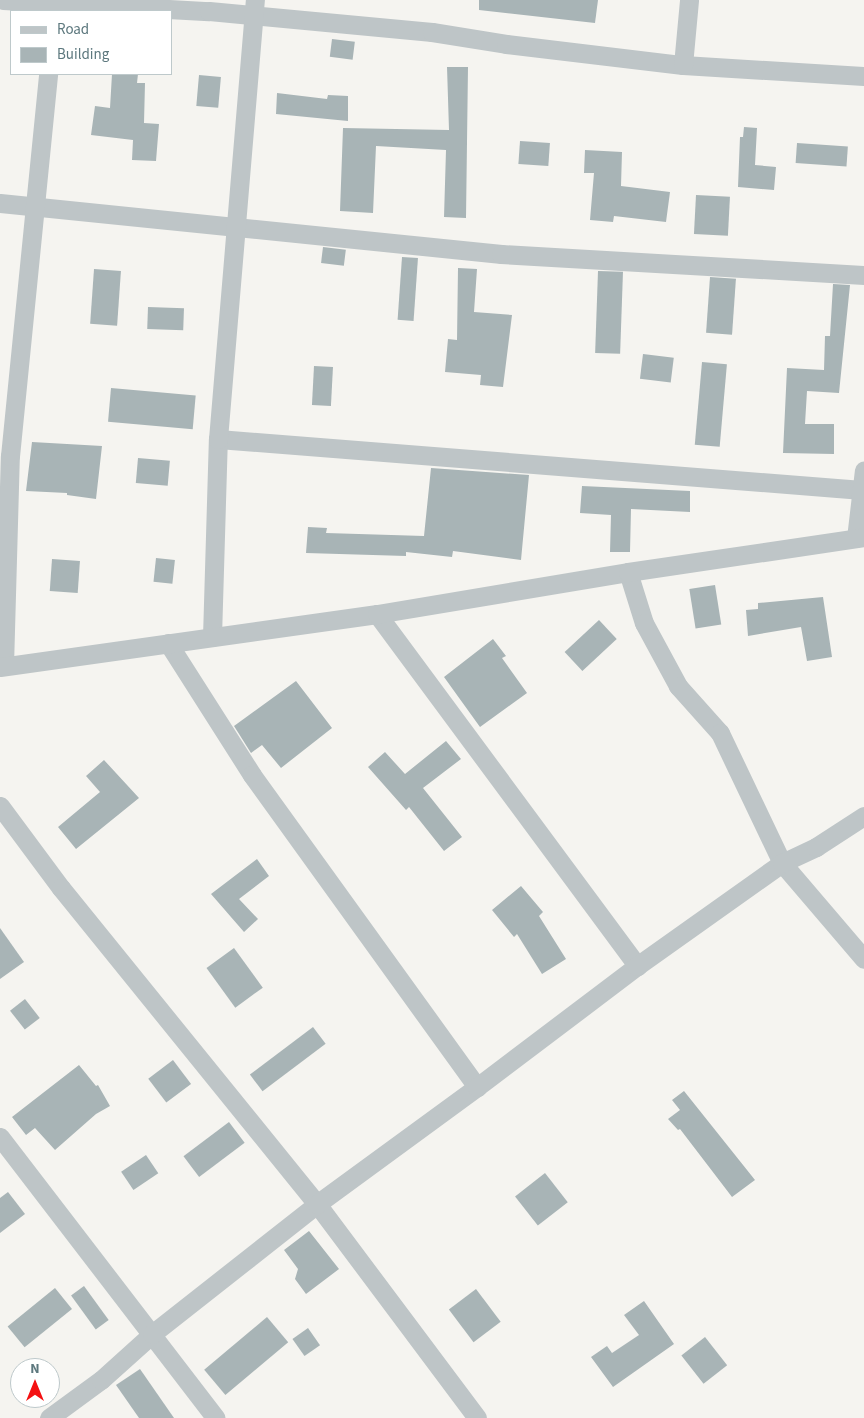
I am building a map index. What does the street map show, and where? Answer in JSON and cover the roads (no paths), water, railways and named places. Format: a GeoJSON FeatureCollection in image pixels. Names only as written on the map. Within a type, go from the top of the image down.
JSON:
{"type":"FeatureCollection","features":[{"type":"Feature","properties":{"kind":"street"},"geometry":{"type":"LineString","coordinates":[[3,0],[55,5],[209,11],[254,8],[506,44],[683,65],[864,76]]}},
{"type":"Feature","properties":{"kind":"street"},"geometry":{"type":"LineString","coordinates":[[683,65],[690,0]]}},
{"type":"Feature","properties":{"kind":"street"},"geometry":{"type":"LineString","coordinates":[[212,637],[218,439],[254,8]]}},
{"type":"Feature","properties":{"kind":"street"},"geometry":{"type":"LineString","coordinates":[[48,75],[7,410],[10,456],[2,667],[377,614],[628,572],[860,538],[864,470]]}},
{"type":"Feature","properties":{"kind":"street"},"geometry":{"type":"LineString","coordinates":[[0,203],[236,225],[502,254],[864,275]]}},
{"type":"Feature","properties":{"kind":"street"},"geometry":{"type":"LineString","coordinates":[[218,439],[862,490]]}},
{"type":"Feature","properties":{"kind":"street"},"geometry":{"type":"LineString","coordinates":[[628,572],[644,623],[678,686],[720,734],[782,863],[864,959]]}},
{"type":"Feature","properties":{"kind":"street"},"geometry":{"type":"LineString","coordinates":[[377,614],[637,966]]}},
{"type":"Feature","properties":{"kind":"street"},"geometry":{"type":"LineString","coordinates":[[168,643],[252,775],[478,1087]]}},
{"type":"Feature","properties":{"kind":"street"},"geometry":{"type":"LineString","coordinates":[[0,806],[61,888],[317,1204],[477,1418]]}},
{"type":"Feature","properties":{"kind":"street"},"geometry":{"type":"LineString","coordinates":[[49,1418],[101,1380],[152,1334],[317,1204],[478,1087],[637,966],[782,863],[823,843],[864,816]]}},
{"type":"Feature","properties":{"kind":"street"},"geometry":{"type":"LineString","coordinates":[[0,1137],[216,1418]]}}]}
